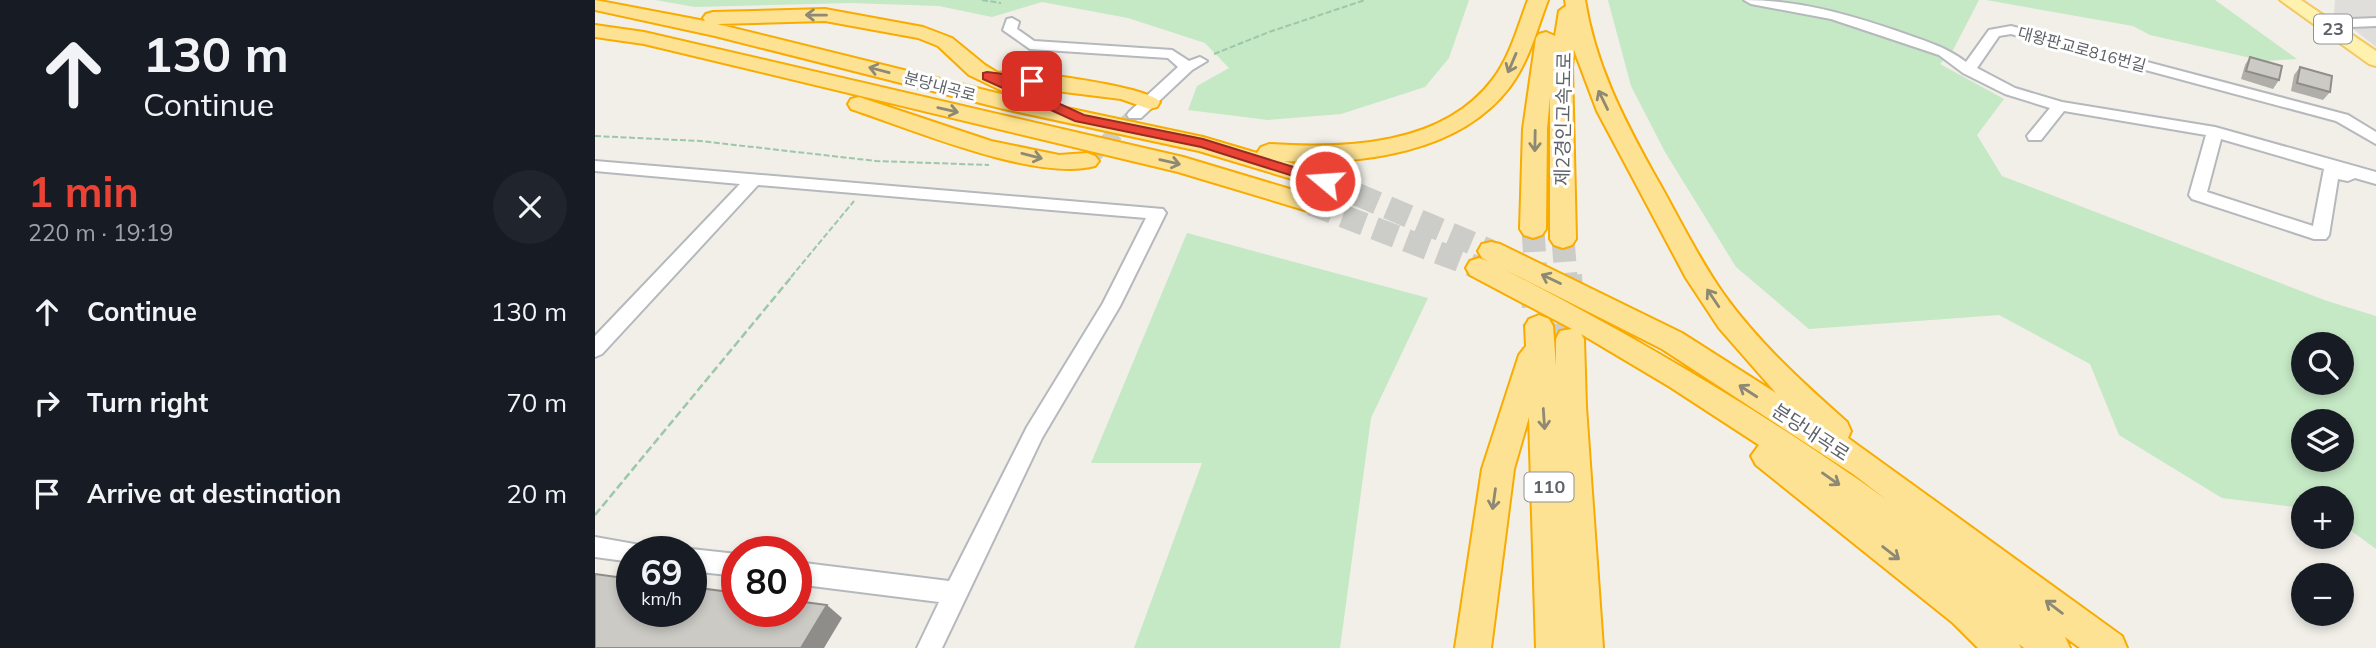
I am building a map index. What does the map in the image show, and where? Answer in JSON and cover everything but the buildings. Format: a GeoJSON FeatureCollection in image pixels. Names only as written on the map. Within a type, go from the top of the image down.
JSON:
{"type":"FeatureCollection","features":[{"type":"Feature","properties":{"kind":"highway"},"geometry":{"type":"LineString","coordinates":[[1203,144],[1287,154],[1344,153],[1392,146],[1434,132],[1476,109],[1502,83],[1538,0]]}},
{"type":"Feature","properties":{"kind":"highway","name":"제2경인고속도로"},"geometry":{"type":"LineString","coordinates":[[1533,229],[1535,129],[1550,0]]}},
{"type":"Feature","properties":{"kind":"highway"},"geometry":{"type":"LineString","coordinates":[[1573,0],[1580,38],[1595,82],[1615,125],[1715,302],[1760,359],[1806,404],[1976,546]]}},
{"type":"Feature","properties":{"kind":"highway","name":"제2경인고속도로"},"geometry":{"type":"LineString","coordinates":[[1563,239],[1561,66],[1573,0]]}},
{"type":"Feature","properties":{"kind":"highway","name":"분당내곡로"},"geometry":{"type":"LineString","coordinates":[[595,4],[646,27],[1185,166],[1311,204]]}},
{"type":"Feature","properties":{"kind":"highway"},"geometry":{"type":"LineString","coordinates":[[1080,118],[987,76],[945,42],[923,33],[825,15],[718,19],[675,13],[646,27],[653,53],[677,62],[836,97],[986,147],[1059,163],[1087,161]]}},
{"type":"Feature","properties":{"kind":"highway","name":"분당내곡로"},"geometry":{"type":"LineString","coordinates":[[595,31],[646,27],[854,63],[1004,103],[1203,144],[1325,181]]}},
{"type":"Feature","properties":{"kind":"highway"},"geometry":{"type":"LineString","coordinates":[[987,76],[1125,93],[1142,109]]}},
{"type":"Feature","properties":{"kind":"highway","name":"분당내곡로"},"geometry":{"type":"LineString","coordinates":[[2052,648],[1968,579],[1829,477],[1625,345],[1485,260],[1672,341],[1864,465],[1976,546],[2109,648]]}},
{"type":"Feature","properties":{"kind":"highway","name":"110"},"geometry":{"type":"LineString","coordinates":[[1473,648],[1498,469],[1539,333],[1549,496],[1554,648]]}},
{"type":"Feature","properties":{"kind":"highway","name":"110"},"geometry":{"type":"LineString","coordinates":[[1570,339],[1571,407],[1585,648]]}},
{"type":"Feature","properties":{"kind":"highway"},"geometry":{"type":"LineString","coordinates":[[1625,345],[1965,611],[2003,648]]}},
{"type":"Feature","properties":{"kind":"highway"},"geometry":{"type":"LineString","coordinates":[[1579,510],[1605,648]]}},
{"type":"Feature","properties":{"kind":"main road","name":"23"},"geometry":{"type":"LineString","coordinates":[[2289,0],[2376,60]]}},
{"type":"Feature","properties":{"kind":"street"},"geometry":{"type":"LineString","coordinates":[[1751,0],[1834,15],[1865,24],[1944,52],[1968,70],[2010,91],[2060,106],[2215,132],[2376,178]]}},
{"type":"Feature","properties":{"kind":"street"},"geometry":{"type":"LineString","coordinates":[[1012,22],[1010,30],[1030,45],[1172,54],[1193,64],[1142,109]]}},
{"type":"Feature","properties":{"kind":"street"},"geometry":{"type":"LineString","coordinates":[[2326,24],[2376,22]]}},
{"type":"Feature","properties":{"kind":"street","name":"대왕판교로816번길"},"geometry":{"type":"LineString","coordinates":[[1968,70],[1994,33],[2011,30],[2342,118],[2376,139]]}},
{"type":"Feature","properties":{"kind":"street"},"geometry":{"type":"LineString","coordinates":[[2215,132],[2198,195],[2320,235],[2331,171],[2376,185]]}},
{"type":"Feature","properties":{"kind":"street"},"geometry":{"type":"LineString","coordinates":[[595,166],[1157,213],[1111,306],[1034,433],[929,648]]}},
{"type":"Feature","properties":{"kind":"street"},"geometry":{"type":"LineString","coordinates":[[595,349],[754,179]]}},
{"type":"Feature","properties":{"kind":"street"},"geometry":{"type":"LineString","coordinates":[[595,548],[616,550]]}},
{"type":"Feature","properties":{"kind":"street"},"geometry":{"type":"LineString","coordinates":[[812,575],[956,593]]}},
{"type":"Feature","properties":{"kind":"lane"},"geometry":{"type":"LineString","coordinates":[[2035,136],[2060,106]]}},
{"type":"Feature","properties":{"kind":"path"},"geometry":{"type":"LineString","coordinates":[[982,0],[1001,3]]}},
{"type":"Feature","properties":{"kind":"path"},"geometry":{"type":"LineString","coordinates":[[1193,64],[1269,32],[1365,0]]}},
{"type":"Feature","properties":{"kind":"path"},"geometry":{"type":"LineString","coordinates":[[595,136],[700,141],[876,161],[996,166]]}},
{"type":"Feature","properties":{"kind":"path"},"geometry":{"type":"LineString","coordinates":[[595,515],[865,188]]}},
{"type":"Feature","properties":{"kind":"shaded area"},"geometry":{"type":"Polygon","coordinates":[[[2335,0],[2376,0],[2376,47],[2334,14],[2335,0]]]}},
{"type":"Feature","properties":{"kind":"green space"},"geometry":{"type":"Polygon","coordinates":[[[655,0],[1469,0],[1449,58],[1425,87],[1341,114],[1268,120],[1188,110],[1197,86],[1229,68],[1205,43],[1128,18],[1042,2],[992,17],[939,6],[850,3],[695,7],[655,0]]]}},
{"type":"Feature","properties":{"kind":"green space"},"geometry":{"type":"Polygon","coordinates":[[[1608,0],[1979,0],[1953,50],[1940,64],[2004,99],[1977,135],[2002,176],[2327,301],[2376,316],[2376,549],[2354,533],[2354,486],[2291,486],[2291,507],[2222,498],[2119,435],[2090,364],[1999,315],[1809,329],[1736,267],[1665,152],[1631,86],[1608,0]]]}},
{"type":"Feature","properties":{"kind":"green space"},"geometry":{"type":"Polygon","coordinates":[[[1986,0],[2215,0],[2297,59],[2264,61],[2150,35],[2133,26],[1986,0]]]}},
{"type":"Feature","properties":{"kind":"green space"},"geometry":{"type":"Polygon","coordinates":[[[1187,233],[1428,298],[1371,418],[1340,648],[1134,648],[1202,463],[1091,463],[1187,233]]]}},
{"type":"Feature","properties":{"kind":"tunnel"},"geometry":{"type":"LineString","coordinates":[[1087,161],[1135,115]]}},
{"type":"Feature","properties":{"kind":"tunnel"},"geometry":{"type":"LineString","coordinates":[[1325,181],[1491,251]]}},
{"type":"Feature","properties":{"kind":"tunnel"},"geometry":{"type":"LineString","coordinates":[[1311,204],[1479,268]]}},
{"type":"Feature","properties":{"kind":"tunnel"},"geometry":{"type":"LineString","coordinates":[[1533,229],[1536,277]]}},
{"type":"Feature","properties":{"kind":"tunnel"},"geometry":{"type":"LineString","coordinates":[[1563,239],[1566,277]]}},
{"type":"Feature","properties":{"kind":"tunnel"},"geometry":{"type":"LineString","coordinates":[[1536,275],[1539,326]]}},
{"type":"Feature","properties":{"kind":"tunnel"},"geometry":{"type":"LineString","coordinates":[[1566,275],[1570,339]]}},
{"type":"Feature","properties":{"kind":"route"},"geometry":{"type":"LineString","coordinates":[[1032,81],[987,76],[1080,118],[1203,144],[1325,181]]}}]}
